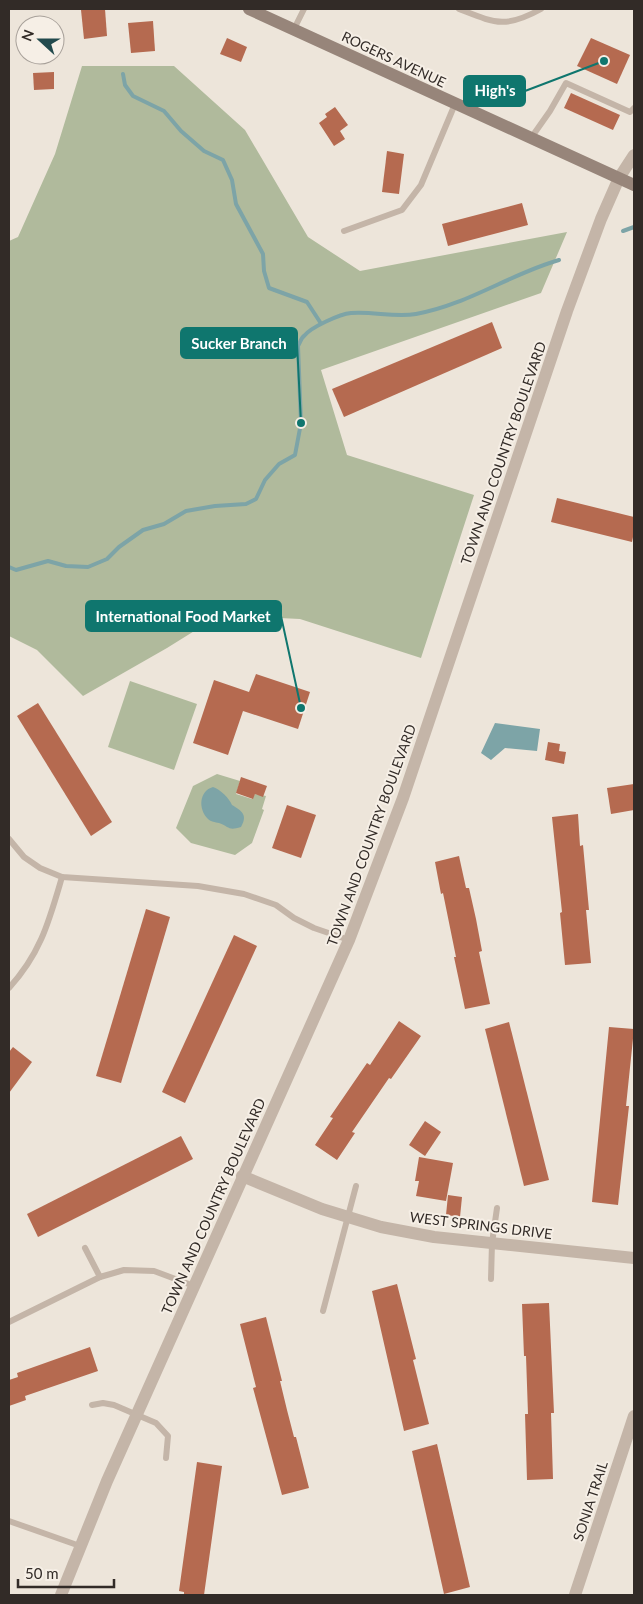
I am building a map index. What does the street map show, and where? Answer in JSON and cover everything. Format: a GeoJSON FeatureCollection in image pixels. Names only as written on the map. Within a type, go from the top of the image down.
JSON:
{"type":"FeatureCollection","features":[{"type":"Feature","properties":{"kind":"main road","name":"ROGERS AVENUE"},"geometry":{"type":"LineString","coordinates":[[249,9],[634,185]]}},
{"type":"Feature","properties":{"kind":"street","name":"TOWN AND COUNTRY BOULEVARD"},"geometry":{"type":"LineString","coordinates":[[60,1595],[242,1176],[349,940],[403,798],[567,311],[601,219],[619,178],[634,155]]}},
{"type":"Feature","properties":{"kind":"street","name":"WEST SPRINGS DRIVE"},"geometry":{"type":"LineString","coordinates":[[242,1176],[322,1209],[381,1227],[434,1237],[634,1258]]}},
{"type":"Feature","properties":{"kind":"street","name":"SONIA TRAIL"},"geometry":{"type":"LineString","coordinates":[[575,1595],[634,1416]]}},
{"type":"Feature","properties":{"kind":"lane"},"geometry":{"type":"LineString","coordinates":[[294,29],[304,9]]}},
{"type":"Feature","properties":{"kind":"lane"},"geometry":{"type":"LineString","coordinates":[[459,9],[498,22],[518,20],[541,9]]}},
{"type":"Feature","properties":{"kind":"lane"},"geometry":{"type":"LineString","coordinates":[[531,138],[550,111],[566,83],[630,112],[634,108]]}},
{"type":"Feature","properties":{"kind":"lane"},"geometry":{"type":"LineString","coordinates":[[344,231],[402,210],[421,185],[455,104]]}},
{"type":"Feature","properties":{"kind":"lane"},"geometry":{"type":"LineString","coordinates":[[9,839],[24,857],[32,863],[62,877],[198,886],[244,894],[276,905],[294,918],[314,928],[349,940]]}},
{"type":"Feature","properties":{"kind":"lane"},"geometry":{"type":"LineString","coordinates":[[9,988],[24,972],[38,948],[62,877]]}},
{"type":"Feature","properties":{"kind":"lane"},"geometry":{"type":"LineString","coordinates":[[323,1311],[356,1186]]}},
{"type":"Feature","properties":{"kind":"lane"},"geometry":{"type":"LineString","coordinates":[[491,1279],[492,1243],[497,1208]]}},
{"type":"Feature","properties":{"kind":"lane"},"geometry":{"type":"LineString","coordinates":[[85,1248],[100,1278]]}},
{"type":"Feature","properties":{"kind":"lane"},"geometry":{"type":"LineString","coordinates":[[9,1322],[100,1278],[124,1270],[154,1271],[194,1286]]}},
{"type":"Feature","properties":{"kind":"lane"},"geometry":{"type":"LineString","coordinates":[[92,1405],[103,1403],[114,1405],[156,1424],[168,1436],[166,1458]]}},
{"type":"Feature","properties":{"kind":"lane"},"geometry":{"type":"LineString","coordinates":[[9,1521],[80,1546]]}},
{"type":"Feature","properties":{"kind":"green space"},"geometry":{"type":"Polygon","coordinates":[[[82,66],[174,66],[245,130],[308,237],[360,271],[567,232],[541,293],[321,370],[347,455],[474,495],[421,658],[300,619],[220,615],[83,696],[37,650],[9,636],[9,241],[18,237],[55,154],[82,66]]]}},
{"type":"Feature","properties":{"kind":"green space"},"geometry":{"type":"Polygon","coordinates":[[[130,681],[197,704],[174,770],[108,747],[130,681]]]}},
{"type":"Feature","properties":{"kind":"green space"},"geometry":{"type":"Polygon","coordinates":[[[217,774],[240,781],[236,794],[252,799],[255,794],[266,796],[262,809],[264,810],[252,843],[235,855],[191,843],[176,828],[193,786],[217,774]]]}},
{"type":"Feature","properties":{"kind":"water"},"geometry":{"type":"Polygon","coordinates":[[[495,723],[540,729],[537,751],[505,748],[491,760],[481,753],[495,723]]]}},
{"type":"Feature","properties":{"kind":"water"},"geometry":{"type":"Polygon","coordinates":[[[213,787],[224,794],[232,805],[243,814],[244,819],[241,827],[229,828],[210,821],[205,815],[201,806],[203,796],[208,789],[213,787]]]}},
{"type":"Feature","properties":{"kind":"building"},"geometry":{"type":"Polygon","coordinates":[[[105,9],[107,36],[84,39],[81,10],[105,9]]]}},
{"type":"Feature","properties":{"kind":"building"},"geometry":{"type":"Polygon","coordinates":[[[153,21],[155,51],[131,53],[128,23],[153,21]]]}},
{"type":"Feature","properties":{"kind":"building"},"geometry":{"type":"Polygon","coordinates":[[[227,38],[247,47],[241,62],[220,54],[227,38]]]}},
{"type":"Feature","properties":{"kind":"building"},"geometry":{"type":"Polygon","coordinates":[[[591,38],[630,55],[617,84],[577,66],[591,38]]]}},
{"type":"Feature","properties":{"kind":"building"},"geometry":{"type":"Polygon","coordinates":[[[54,72],[54,89],[34,90],[33,73],[54,72]]]}},
{"type":"Feature","properties":{"kind":"building"},"geometry":{"type":"Polygon","coordinates":[[[571,93],[620,115],[613,130],[564,108],[571,93]]]}},
{"type":"Feature","properties":{"kind":"building"},"geometry":{"type":"Polygon","coordinates":[[[335,107],[348,125],[340,131],[345,139],[334,146],[319,123],[327,117],[325,114],[335,107]]]}},
{"type":"Feature","properties":{"kind":"building"},"geometry":{"type":"Polygon","coordinates":[[[387,151],[404,154],[399,194],[382,192],[387,151]]]}},
{"type":"Feature","properties":{"kind":"building"},"geometry":{"type":"Polygon","coordinates":[[[522,203],[528,225],[448,246],[442,224],[522,203]]]}},
{"type":"Feature","properties":{"kind":"building"},"geometry":{"type":"Polygon","coordinates":[[[492,322],[502,348],[344,417],[332,389],[492,322]]]}},
{"type":"Feature","properties":{"kind":"building"},"geometry":{"type":"Polygon","coordinates":[[[557,498],[634,517],[632,542],[551,522],[557,498]]]}},
{"type":"Feature","properties":{"kind":"building"},"geometry":{"type":"Polygon","coordinates":[[[256,674],[310,692],[298,729],[243,711],[228,755],[193,743],[214,680],[249,692],[256,674]]]}},
{"type":"Feature","properties":{"kind":"building"},"geometry":{"type":"Polygon","coordinates":[[[38,703],[112,822],[91,836],[17,716],[38,703]]]}},
{"type":"Feature","properties":{"kind":"building"},"geometry":{"type":"Polygon","coordinates":[[[548,742],[560,744],[559,751],[566,752],[564,764],[545,760],[548,742]]]}},
{"type":"Feature","properties":{"kind":"building"},"geometry":{"type":"Polygon","coordinates":[[[241,777],[267,786],[263,797],[255,794],[253,799],[236,793],[241,777]]]}},
{"type":"Feature","properties":{"kind":"building"},"geometry":{"type":"Polygon","coordinates":[[[634,784],[634,810],[611,814],[607,788],[634,784]]]}},
{"type":"Feature","properties":{"kind":"building"},"geometry":{"type":"Polygon","coordinates":[[[287,805],[316,815],[301,858],[272,848],[287,805]]]}},
{"type":"Feature","properties":{"kind":"building"},"geometry":{"type":"Polygon","coordinates":[[[578,814],[580,846],[583,845],[589,910],[586,910],[591,963],[565,965],[560,913],[562,912],[552,817],[578,814]]]}},
{"type":"Feature","properties":{"kind":"building"},"geometry":{"type":"Polygon","coordinates":[[[459,856],[466,888],[469,888],[476,919],[482,951],[479,952],[490,1004],[465,1009],[443,893],[441,894],[435,862],[459,856]]]}},
{"type":"Feature","properties":{"kind":"building"},"geometry":{"type":"Polygon","coordinates":[[[146,909],[170,917],[121,1083],[96,1076],[146,909]]]}},
{"type":"Feature","properties":{"kind":"building"},"geometry":{"type":"Polygon","coordinates":[[[234,935],[257,946],[185,1103],[162,1092],[234,935]]]}},
{"type":"Feature","properties":{"kind":"building"},"geometry":{"type":"Polygon","coordinates":[[[399,1021],[421,1036],[352,1132],[355,1133],[337,1160],[315,1145],[333,1118],[330,1117],[367,1063],[370,1065],[399,1021]]]}},
{"type":"Feature","properties":{"kind":"building"},"geometry":{"type":"Polygon","coordinates":[[[509,1022],[549,1180],[524,1186],[485,1029],[509,1022]]]}},
{"type":"Feature","properties":{"kind":"building"},"geometry":{"type":"Polygon","coordinates":[[[609,1027],[634,1029],[626,1106],[629,1106],[618,1205],[592,1202],[609,1027]]]}},
{"type":"Feature","properties":{"kind":"building"},"geometry":{"type":"Polygon","coordinates":[[[13,1047],[32,1062],[9,1093],[9,1052],[13,1047]]]}},
{"type":"Feature","properties":{"kind":"building"},"geometry":{"type":"Polygon","coordinates":[[[425,1121],[441,1132],[425,1156],[409,1145],[425,1121]]]}},
{"type":"Feature","properties":{"kind":"building"},"geometry":{"type":"Polygon","coordinates":[[[181,1136],[193,1159],[38,1237],[27,1214],[181,1136]]]}},
{"type":"Feature","properties":{"kind":"building"},"geometry":{"type":"Polygon","coordinates":[[[419,1157],[453,1163],[446,1201],[416,1196],[419,1181],[415,1181],[419,1157]]]}},
{"type":"Feature","properties":{"kind":"building"},"geometry":{"type":"Polygon","coordinates":[[[448,1195],[462,1197],[460,1217],[446,1215],[448,1195]]]}},
{"type":"Feature","properties":{"kind":"building"},"geometry":{"type":"Polygon","coordinates":[[[397,1284],[416,1359],[413,1360],[429,1424],[404,1431],[372,1291],[397,1284]]]}},
{"type":"Feature","properties":{"kind":"building"},"geometry":{"type":"Polygon","coordinates":[[[549,1303],[554,1413],[551,1413],[553,1479],[527,1480],[525,1414],[528,1414],[522,1304],[549,1303]]]}},
{"type":"Feature","properties":{"kind":"building"},"geometry":{"type":"Polygon","coordinates":[[[266,1317],[282,1381],[280,1381],[287,1410],[309,1488],[282,1495],[253,1388],[256,1387],[240,1324],[266,1317]]]}},
{"type":"Feature","properties":{"kind":"building"},"geometry":{"type":"Polygon","coordinates":[[[90,1347],[98,1371],[25,1396],[26,1400],[9,1406],[9,1380],[18,1377],[17,1373],[90,1347]]]}},
{"type":"Feature","properties":{"kind":"building"},"geometry":{"type":"Polygon","coordinates":[[[437,1444],[470,1587],[444,1594],[412,1451],[437,1444]]]}},
{"type":"Feature","properties":{"kind":"building"},"geometry":{"type":"Polygon","coordinates":[[[197,1462],[222,1466],[204,1595],[184,1595],[184,1592],[179,1591],[197,1462]]]}},
{"type":"Feature","properties":{"kind":"waterway"},"geometry":{"type":"LineString","coordinates":[[123,74],[125,85],[133,96],[164,111],[181,131],[204,151],[223,160],[232,180],[236,204],[263,254],[264,271],[269,288],[307,302],[320,322]]}},
{"type":"Feature","properties":{"kind":"waterway"},"geometry":{"type":"LineString","coordinates":[[623,231],[634,227]]}},
{"type":"Feature","properties":{"kind":"waterway"},"geometry":{"type":"LineString","coordinates":[[9,567],[16,570],[48,561],[66,566],[88,567],[107,559],[119,547],[143,530],[164,524],[186,511],[215,506],[246,504],[256,499],[265,480],[279,464],[295,455],[301,423],[298,346],[308,332],[326,322],[351,313],[408,315],[435,310],[559,260]]}},
{"type":"Feature","properties":{"kind":"place","name":"High's"},"geometry":{"type":"Point","coordinates":[604,61]}},
{"type":"Feature","properties":{"kind":"place","name":"Sucker Branch"},"geometry":{"type":"Point","coordinates":[301,423]}},
{"type":"Feature","properties":{"kind":"place","name":"International Food Market"},"geometry":{"type":"Point","coordinates":[301,708]}}]}
